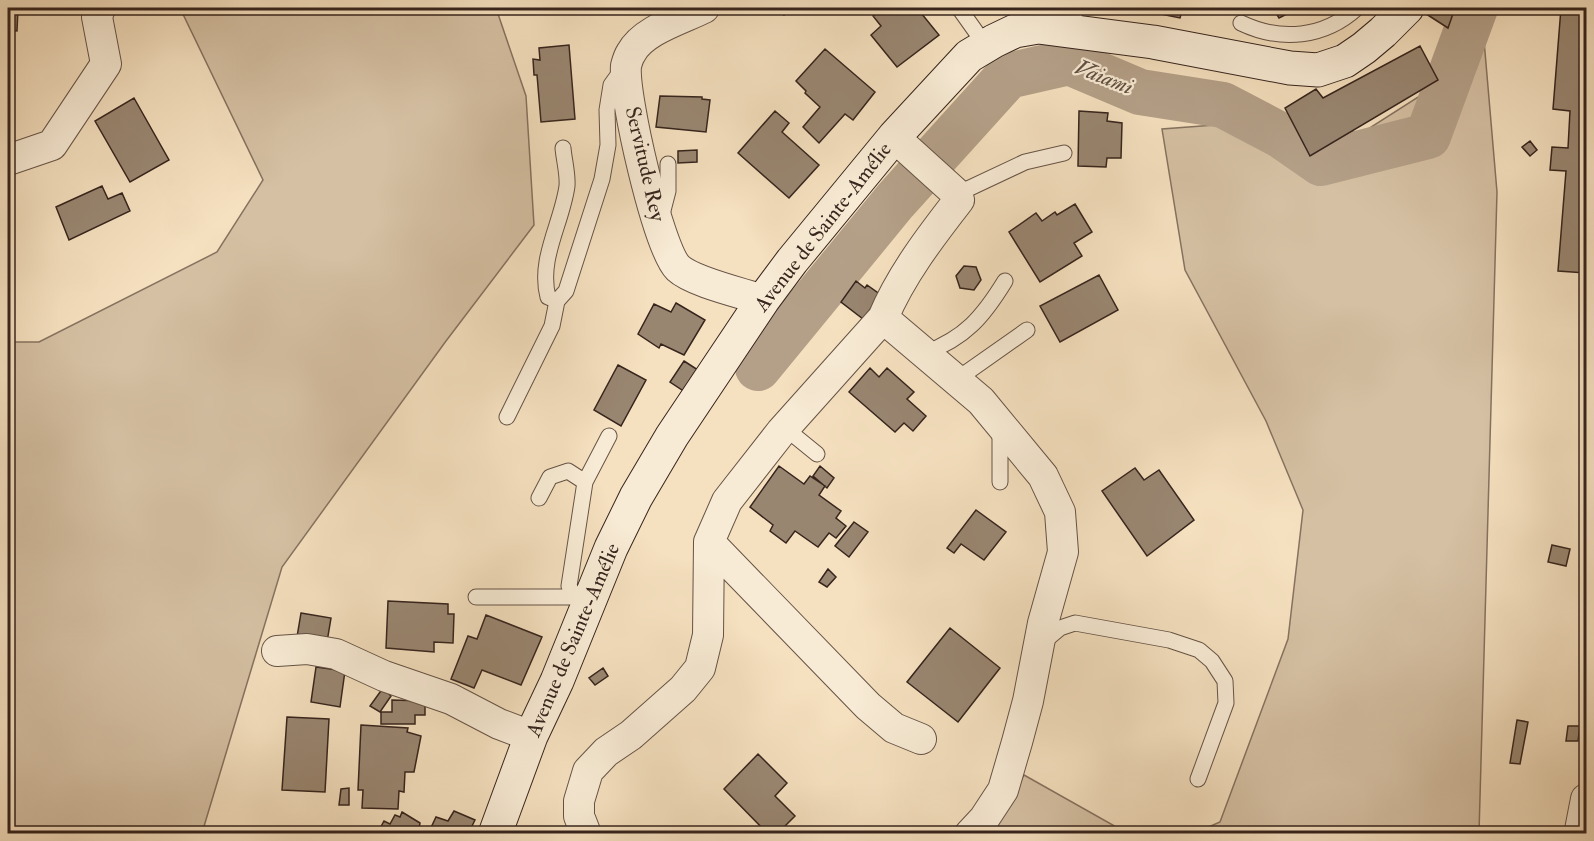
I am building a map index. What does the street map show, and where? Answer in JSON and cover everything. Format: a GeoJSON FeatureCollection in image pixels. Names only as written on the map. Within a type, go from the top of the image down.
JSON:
{"type":"FeatureCollection","features":[{"type":"Feature","properties":{"kind":"street"},"geometry":{"type":"LineString","coordinates":[[8,160],[52,146],[106,64],[97,17],[100,8]]}},
{"type":"Feature","properties":{"kind":"street"},"geometry":{"type":"LineString","coordinates":[[626,64],[631,51],[640,41],[669,23],[704,8]]}},
{"type":"Feature","properties":{"kind":"street","name":"Avenue de Sainte-Amélie"},"geometry":{"type":"LineString","coordinates":[[495,834],[531,736],[557,681],[583,598],[636,497],[672,436],[763,300],[844,197],[903,145],[948,77],[969,56],[1014,31],[1075,20],[1153,42],[1290,68],[1318,70],[1345,61],[1364,48],[1407,8]]}},
{"type":"Feature","properties":{"kind":"street","name":"Servitude Rey"},"geometry":{"type":"LineString","coordinates":[[626,64],[627,85],[636,135],[659,226],[669,254],[678,268],[692,277],[763,300]]}},
{"type":"Feature","properties":{"kind":"street"},"geometry":{"type":"LineString","coordinates":[[585,834],[579,816],[579,801],[588,771],[606,752],[631,735],[683,689],[700,668],[708,635],[709,542],[728,501],[785,428],[883,318],[890,301],[932,234],[959,200],[951,189],[903,145]]}},
{"type":"Feature","properties":{"kind":"street"},"geometry":{"type":"LineString","coordinates":[[883,318],[981,401],[1043,476],[1060,512],[1063,552],[1039,645],[1028,701],[1003,790],[984,819],[970,834]]}},
{"type":"Feature","properties":{"kind":"street"},"geometry":{"type":"LineString","coordinates":[[709,542],[868,706],[894,728],[921,739]]}},
{"type":"Feature","properties":{"kind":"street"},"geometry":{"type":"LineString","coordinates":[[277,651],[307,649],[336,654],[384,676],[451,699],[499,724],[531,736]]}},
{"type":"Feature","properties":{"kind":"street"},"geometry":{"type":"LineString","coordinates":[[1580,830],[1587,799]]}},
{"type":"Feature","properties":{"kind":"lane"},"geometry":{"type":"LineString","coordinates":[[958,8],[986,46]]}},
{"type":"Feature","properties":{"kind":"lane"},"geometry":{"type":"LineString","coordinates":[[1241,23],[1259,32],[1296,35],[1319,30],[1339,22],[1358,8]]}},
{"type":"Feature","properties":{"kind":"lane"},"geometry":{"type":"LineString","coordinates":[[507,417],[552,326],[557,301],[566,291],[602,179],[608,145],[606,110],[611,85],[626,64]]}},
{"type":"Feature","properties":{"kind":"lane"},"geometry":{"type":"LineString","coordinates":[[557,301],[548,297],[545,285],[546,263],[560,222],[567,184],[563,148]]}},
{"type":"Feature","properties":{"kind":"lane"},"geometry":{"type":"LineString","coordinates":[[951,189],[1025,162],[1064,153]]}},
{"type":"Feature","properties":{"kind":"lane"},"geometry":{"type":"LineString","coordinates":[[659,226],[668,191],[668,164]]}},
{"type":"Feature","properties":{"kind":"lane"},"geometry":{"type":"LineString","coordinates":[[925,354],[944,346],[973,325],[986,311],[1005,281]]}},
{"type":"Feature","properties":{"kind":"lane"},"geometry":{"type":"LineString","coordinates":[[957,380],[1027,330]]}},
{"type":"Feature","properties":{"kind":"lane"},"geometry":{"type":"LineString","coordinates":[[1000,424],[1000,482]]}},
{"type":"Feature","properties":{"kind":"lane"},"geometry":{"type":"LineString","coordinates":[[785,428],[817,454]]}},
{"type":"Feature","properties":{"kind":"lane"},"geometry":{"type":"LineString","coordinates":[[583,598],[570,586],[585,482],[609,436]]}},
{"type":"Feature","properties":{"kind":"lane"},"geometry":{"type":"LineString","coordinates":[[539,498],[550,477],[568,471],[585,482]]}},
{"type":"Feature","properties":{"kind":"lane"},"geometry":{"type":"LineString","coordinates":[[476,597],[583,598]]}},
{"type":"Feature","properties":{"kind":"lane"},"geometry":{"type":"LineString","coordinates":[[1039,645],[1060,628],[1076,623],[1169,640],[1199,650],[1212,661],[1225,681],[1226,703],[1198,778]]}},
{"type":"Feature","properties":{"kind":"shaded area"},"geometry":{"type":"Polygon","coordinates":[[[180,8],[496,8],[526,96],[534,225],[446,341],[282,567],[202,833],[8,833],[8,342],[39,342],[217,252],[263,180],[180,8]]]}},
{"type":"Feature","properties":{"kind":"shaded area"},"geometry":{"type":"Polygon","coordinates":[[[1482,17],[1497,192],[1479,833],[1195,833],[1220,822],[1288,639],[1303,510],[1266,421],[1185,270],[1162,129],[1283,120],[1362,133],[1434,87],[1482,17]]]}},
{"type":"Feature","properties":{"kind":"shaded area"},"geometry":{"type":"Polygon","coordinates":[[[1024,775],[1127,833],[993,834],[1024,775]]]}},
{"type":"Feature","properties":{"kind":"building"},"geometry":{"type":"Polygon","coordinates":[[[8,8],[18,8],[17,31],[8,30],[8,8]]]}},
{"type":"Feature","properties":{"kind":"building"},"geometry":{"type":"Polygon","coordinates":[[[776,8],[792,8],[784,15],[776,8]]]}},
{"type":"Feature","properties":{"kind":"building"},"geometry":{"type":"Polygon","coordinates":[[[884,8],[917,8],[939,35],[897,67],[871,35],[881,26],[873,16],[884,8]]]}},
{"type":"Feature","properties":{"kind":"building"},"geometry":{"type":"Polygon","coordinates":[[[985,8],[1004,8],[986,12],[985,8]]]}},
{"type":"Feature","properties":{"kind":"building"},"geometry":{"type":"Polygon","coordinates":[[[1131,8],[1183,8],[1180,18],[1131,8]]]}},
{"type":"Feature","properties":{"kind":"building"},"geometry":{"type":"Polygon","coordinates":[[[1273,8],[1299,8],[1279,18],[1273,8]]]}},
{"type":"Feature","properties":{"kind":"building"},"geometry":{"type":"Polygon","coordinates":[[[1422,8],[1455,8],[1448,28],[1420,10],[1422,8]]]}},
{"type":"Feature","properties":{"kind":"building"},"geometry":{"type":"Polygon","coordinates":[[[1561,8],[1586,8],[1586,273],[1558,271],[1566,171],[1550,170],[1552,147],[1568,148],[1570,111],[1553,109],[1561,8]]]}},
{"type":"Feature","properties":{"kind":"building"},"geometry":{"type":"Polygon","coordinates":[[[569,45],[575,119],[541,122],[537,75],[534,75],[533,59],[540,60],[539,48],[569,45]]]}},
{"type":"Feature","properties":{"kind":"building"},"geometry":{"type":"Polygon","coordinates":[[[1420,46],[1438,80],[1310,156],[1285,108],[1316,89],[1323,98],[1420,46]]]}},
{"type":"Feature","properties":{"kind":"building"},"geometry":{"type":"Polygon","coordinates":[[[825,49],[875,92],[853,120],[845,114],[819,143],[803,127],[820,107],[796,81],[825,49]]]}},
{"type":"Feature","properties":{"kind":"building"},"geometry":{"type":"Polygon","coordinates":[[[660,96],[702,97],[702,99],[710,100],[706,132],[656,127],[660,96]]]}},
{"type":"Feature","properties":{"kind":"building"},"geometry":{"type":"Polygon","coordinates":[[[134,98],[169,160],[130,182],[95,121],[134,98]]]}},
{"type":"Feature","properties":{"kind":"building"},"geometry":{"type":"Polygon","coordinates":[[[775,111],[789,123],[782,132],[819,165],[789,198],[738,153],[775,111]]]}},
{"type":"Feature","properties":{"kind":"building"},"geometry":{"type":"Polygon","coordinates":[[[1079,111],[1108,113],[1107,121],[1122,123],[1121,158],[1107,158],[1106,167],[1078,166],[1079,111]]]}},
{"type":"Feature","properties":{"kind":"building"},"geometry":{"type":"Polygon","coordinates":[[[1530,141],[1537,150],[1530,156],[1522,147],[1530,141]]]}},
{"type":"Feature","properties":{"kind":"building"},"geometry":{"type":"Polygon","coordinates":[[[697,150],[697,162],[678,163],[678,151],[697,150]]]}},
{"type":"Feature","properties":{"kind":"building"},"geometry":{"type":"Polygon","coordinates":[[[102,186],[108,199],[122,193],[130,211],[69,240],[56,207],[102,186]]]}},
{"type":"Feature","properties":{"kind":"building"},"geometry":{"type":"Polygon","coordinates":[[[1075,204],[1092,232],[1074,243],[1082,256],[1040,282],[1009,232],[1036,213],[1042,221],[1055,212],[1057,215],[1075,204]]]}},
{"type":"Feature","properties":{"kind":"building"},"geometry":{"type":"Polygon","coordinates":[[[964,266],[976,267],[981,280],[974,290],[960,288],[956,276],[964,266]]]}},
{"type":"Feature","properties":{"kind":"building"},"geometry":{"type":"Polygon","coordinates":[[[1099,275],[1118,310],[1060,342],[1040,306],[1099,275]]]}},
{"type":"Feature","properties":{"kind":"building"},"geometry":{"type":"Polygon","coordinates":[[[856,281],[865,288],[867,285],[881,295],[863,319],[841,302],[856,281]]]}},
{"type":"Feature","properties":{"kind":"building"},"geometry":{"type":"Polygon","coordinates":[[[676,303],[705,320],[684,355],[661,344],[659,348],[638,334],[654,304],[671,312],[676,303]]]}},
{"type":"Feature","properties":{"kind":"building"},"geometry":{"type":"Polygon","coordinates":[[[684,361],[698,370],[685,392],[670,382],[684,361]]]}},
{"type":"Feature","properties":{"kind":"building"},"geometry":{"type":"Polygon","coordinates":[[[618,365],[646,380],[621,426],[594,410],[618,365]]]}},
{"type":"Feature","properties":{"kind":"building"},"geometry":{"type":"Polygon","coordinates":[[[870,368],[879,377],[887,368],[914,392],[907,399],[926,416],[913,431],[904,423],[895,432],[849,392],[870,368]]]}},
{"type":"Feature","properties":{"kind":"building"},"geometry":{"type":"Polygon","coordinates":[[[779,466],[804,484],[810,476],[825,486],[819,495],[841,511],[836,518],[846,526],[836,538],[829,533],[818,547],[795,531],[786,543],[770,531],[773,525],[750,507],[779,466]]]}},
{"type":"Feature","properties":{"kind":"building"},"geometry":{"type":"Polygon","coordinates":[[[820,466],[834,478],[827,488],[813,476],[820,466]]]}},
{"type":"Feature","properties":{"kind":"building"},"geometry":{"type":"Polygon","coordinates":[[[1135,468],[1144,480],[1159,470],[1194,520],[1147,556],[1102,491],[1135,468]]]}},
{"type":"Feature","properties":{"kind":"building"},"geometry":{"type":"Polygon","coordinates":[[[976,510],[1006,532],[984,560],[961,544],[954,553],[947,548],[976,510]]]}},
{"type":"Feature","properties":{"kind":"building"},"geometry":{"type":"Polygon","coordinates":[[[854,522],[868,532],[849,557],[835,546],[854,522]]]}},
{"type":"Feature","properties":{"kind":"building"},"geometry":{"type":"Polygon","coordinates":[[[1552,545],[1570,549],[1566,566],[1548,562],[1552,545]]]}},
{"type":"Feature","properties":{"kind":"building"},"geometry":{"type":"Polygon","coordinates":[[[828,569],[836,577],[827,587],[819,582],[828,569]]]}},
{"type":"Feature","properties":{"kind":"building"},"geometry":{"type":"Polygon","coordinates":[[[388,601],[448,604],[448,614],[454,614],[453,643],[434,642],[434,652],[386,648],[388,601]]]}},
{"type":"Feature","properties":{"kind":"building"},"geometry":{"type":"Polygon","coordinates":[[[301,613],[331,618],[327,642],[297,637],[301,613]]]}},
{"type":"Feature","properties":{"kind":"building"},"geometry":{"type":"Polygon","coordinates":[[[486,615],[542,637],[521,685],[482,670],[474,688],[451,679],[468,636],[477,639],[486,615]]]}},
{"type":"Feature","properties":{"kind":"building"},"geometry":{"type":"Polygon","coordinates":[[[950,628],[1000,668],[958,722],[907,682],[950,628]]]}},
{"type":"Feature","properties":{"kind":"building"},"geometry":{"type":"Polygon","coordinates":[[[316,667],[345,671],[340,707],[311,702],[316,667]]]}},
{"type":"Feature","properties":{"kind":"building"},"geometry":{"type":"Polygon","coordinates":[[[603,668],[608,676],[595,685],[589,678],[603,668]]]}},
{"type":"Feature","properties":{"kind":"building"},"geometry":{"type":"Polygon","coordinates":[[[383,688],[391,696],[380,712],[370,706],[383,688]]]}},
{"type":"Feature","properties":{"kind":"building"},"geometry":{"type":"Polygon","coordinates":[[[392,700],[425,701],[425,715],[415,715],[415,724],[381,724],[381,712],[392,712],[392,700]]]}},
{"type":"Feature","properties":{"kind":"building"},"geometry":{"type":"Polygon","coordinates":[[[287,717],[329,719],[325,792],[282,790],[287,717]]]}},
{"type":"Feature","properties":{"kind":"building"},"geometry":{"type":"Polygon","coordinates":[[[1517,720],[1528,722],[1520,764],[1510,763],[1517,720]]]}},
{"type":"Feature","properties":{"kind":"building"},"geometry":{"type":"Polygon","coordinates":[[[361,725],[408,728],[407,732],[421,736],[414,772],[405,772],[404,792],[399,791],[398,809],[362,808],[363,790],[358,790],[361,725]]]}},
{"type":"Feature","properties":{"kind":"building"},"geometry":{"type":"Polygon","coordinates":[[[1568,726],[1580,726],[1578,741],[1566,741],[1568,726]]]}},
{"type":"Feature","properties":{"kind":"building"},"geometry":{"type":"Polygon","coordinates":[[[758,754],[787,783],[775,796],[795,816],[777,834],[768,834],[724,789],[758,754]]]}},
{"type":"Feature","properties":{"kind":"building"},"geometry":{"type":"Polygon","coordinates":[[[349,788],[349,805],[339,805],[341,789],[349,788]]]}},
{"type":"Feature","properties":{"kind":"building"},"geometry":{"type":"Polygon","coordinates":[[[454,811],[475,820],[468,834],[428,834],[436,817],[448,821],[454,811]]]}},
{"type":"Feature","properties":{"kind":"building"},"geometry":{"type":"Polygon","coordinates":[[[402,812],[420,823],[419,829],[424,832],[423,834],[377,834],[384,821],[390,824],[395,815],[400,817],[402,812]]]}},
{"type":"Feature","properties":{"kind":"building"},"geometry":{"type":"Polygon","coordinates":[[[1491,830],[1516,834],[1491,834],[1491,830]]]}},
{"type":"Feature","properties":{"kind":"waterway","name":"Vaiami"},"geometry":{"type":"LineString","coordinates":[[758,368],[895,201],[1008,76],[1069,62],[1140,92],[1223,105],[1282,136],[1321,163],[1428,136],[1475,8]]}}]}
